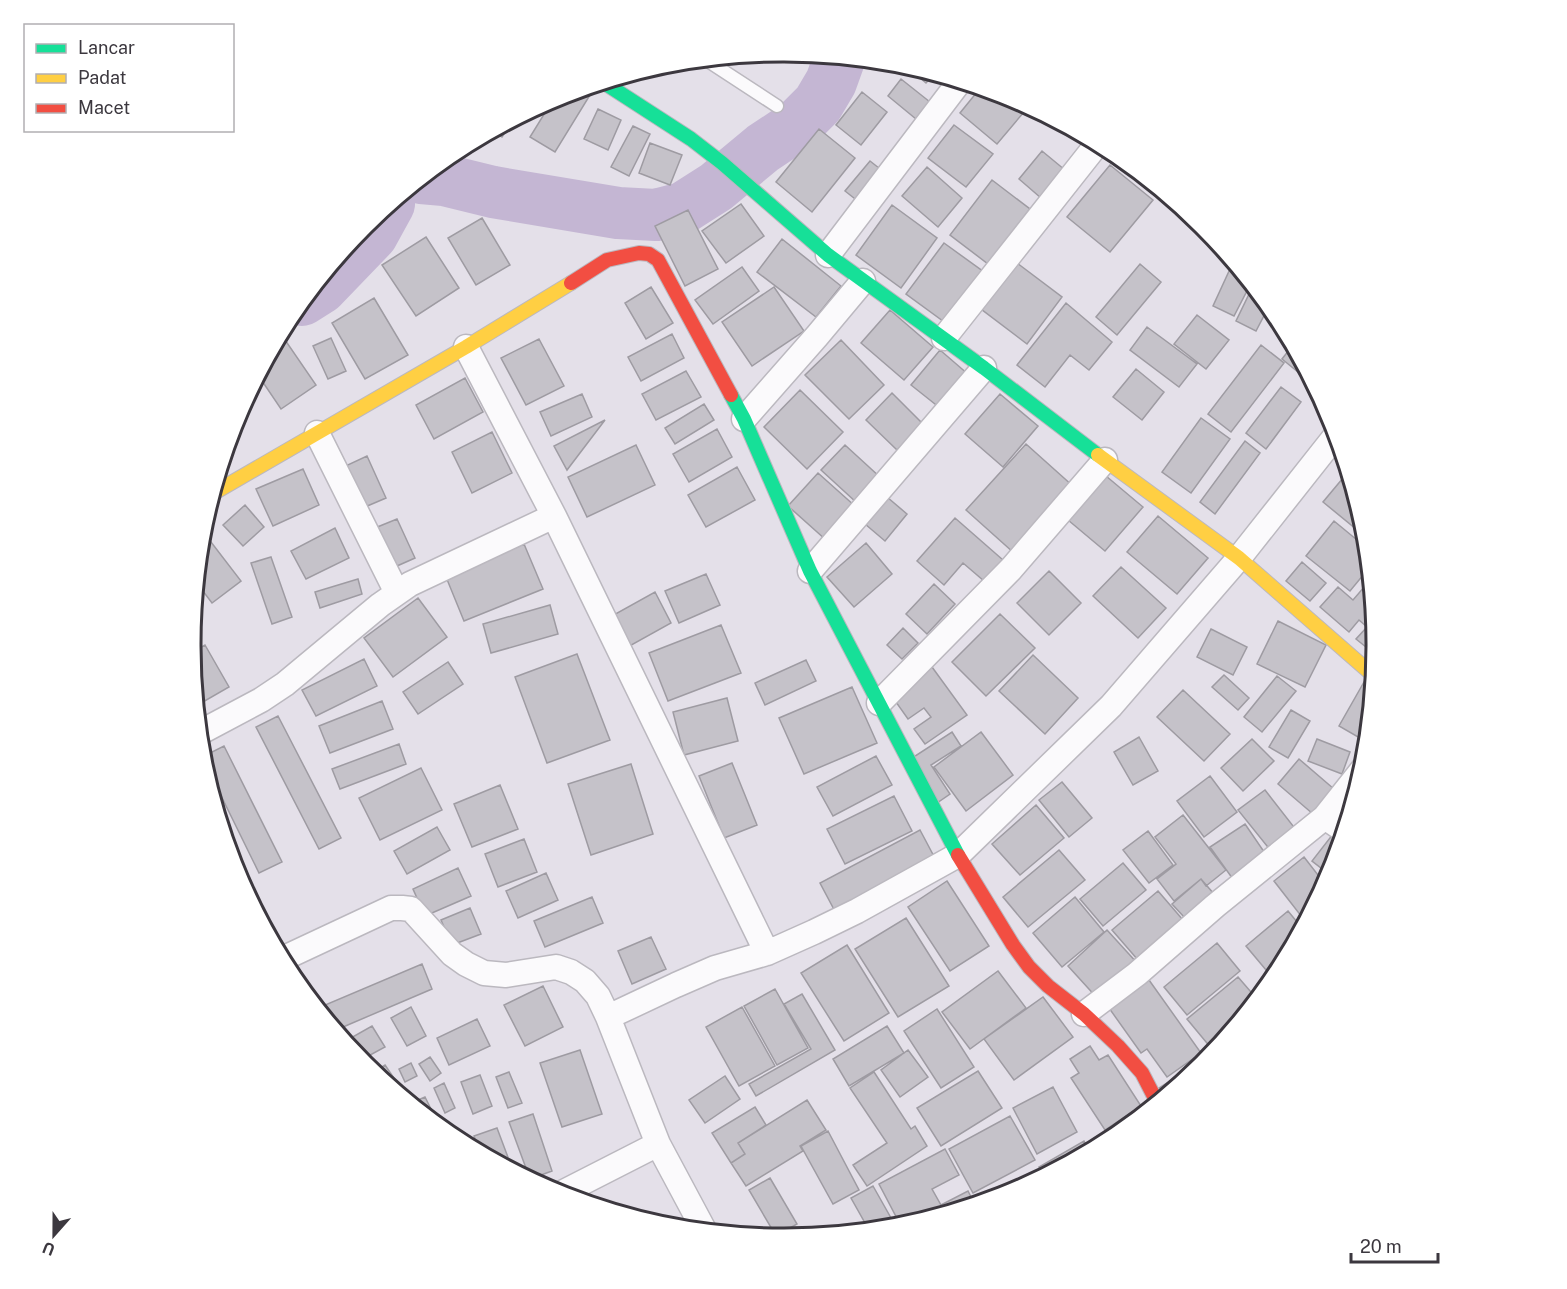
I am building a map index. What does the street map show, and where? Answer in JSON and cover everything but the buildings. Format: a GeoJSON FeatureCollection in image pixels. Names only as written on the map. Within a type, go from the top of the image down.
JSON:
{"type":"FeatureCollection","features":[{"type":"Feature","properties":{"kind":"street"},"geometry":{"type":"LineString","coordinates":[[611,87],[722,163],[828,255],[944,338],[1239,558],[1365,668]]}},
{"type":"Feature","properties":{"kind":"street"},"geometry":{"type":"LineString","coordinates":[[828,255],[955,87]]}},
{"type":"Feature","properties":{"kind":"street"},"geometry":{"type":"LineString","coordinates":[[944,338],[1092,151]]}},
{"type":"Feature","properties":{"kind":"street"},"geometry":{"type":"LineString","coordinates":[[222,488],[465,347],[607,260],[639,253],[649,254],[658,260],[744,420],[810,571],[958,855],[1029,967],[1118,1046],[1142,1073],[1153,1095]]}},
{"type":"Feature","properties":{"kind":"street"},"geometry":{"type":"LineString","coordinates":[[744,420],[863,281]]}},
{"type":"Feature","properties":{"kind":"street"},"geometry":{"type":"LineString","coordinates":[[465,347],[554,516],[767,953]]}},
{"type":"Feature","properties":{"kind":"street"},"geometry":{"type":"LineString","coordinates":[[810,571],[984,368]]}},
{"type":"Feature","properties":{"kind":"street"},"geometry":{"type":"LineString","coordinates":[[317,433],[397,593]]}},
{"type":"Feature","properties":{"kind":"street"},"geometry":{"type":"LineString","coordinates":[[608,1017],[715,968],[767,953],[814,932],[958,855],[1111,706],[1239,558],[1330,442]]}},
{"type":"Feature","properties":{"kind":"street"},"geometry":{"type":"LineString","coordinates":[[879,704],[1011,569],[1105,460]]}},
{"type":"Feature","properties":{"kind":"street"},"geometry":{"type":"LineString","coordinates":[[207,729],[261,700],[285,684],[371,612],[410,584],[554,516]]}},
{"type":"Feature","properties":{"kind":"street"},"geometry":{"type":"LineString","coordinates":[[1084,1014],[1137,974],[1215,906],[1325,817],[1349,787]]}},
{"type":"Feature","properties":{"kind":"street"},"geometry":{"type":"LineString","coordinates":[[1325,817],[1338,826]]}},
{"type":"Feature","properties":{"kind":"street"},"geometry":{"type":"LineString","coordinates":[[291,955],[391,908],[402,908],[411,909],[452,954],[484,973],[506,975],[556,967],[585,981],[598,996],[608,1017],[658,1144],[699,1222]]}},
{"type":"Feature","properties":{"kind":"street"},"geometry":{"type":"LineString","coordinates":[[572,1188],[658,1144]]}},
{"type":"Feature","properties":{"kind":"lane"},"geometry":{"type":"LineString","coordinates":[[715,65],[777,106]]}},
{"type":"Feature","properties":{"kind":"waterway"},"geometry":{"type":"LineString","coordinates":[[433,179],[493,192],[618,213],[656,215],[683,208],[716,187],[763,148],[796,126],[818,104],[831,82],[837,64]]}},
{"type":"Feature","properties":{"kind":"waterway"},"geometry":{"type":"LineString","coordinates":[[330,278],[372,235],[376,227]]}},
{"type":"Feature","properties":{"kind":"traffic: fast"},"geometry":{"type":"LineString","coordinates":[[611,87],[691,139],[828,255],[984,368],[1098,455]]}},
{"type":"Feature","properties":{"kind":"traffic: fast"},"geometry":{"type":"LineString","coordinates":[[731,395],[744,419],[810,571],[958,855]]}},
{"type":"Feature","properties":{"kind":"traffic: slow"},"geometry":{"type":"LineString","coordinates":[[222,488],[466,347],[571,283]]}},
{"type":"Feature","properties":{"kind":"traffic: slow"},"geometry":{"type":"LineString","coordinates":[[1098,455],[1239,558],[1365,668]]}},
{"type":"Feature","properties":{"kind":"traffic: jam"},"geometry":{"type":"LineString","coordinates":[[571,283],[607,260],[639,253],[649,254],[658,260],[731,395]]}},
{"type":"Feature","properties":{"kind":"traffic: jam"},"geometry":{"type":"LineString","coordinates":[[958,855],[1029,967],[1118,1046],[1142,1073],[1153,1095]]}}]}
